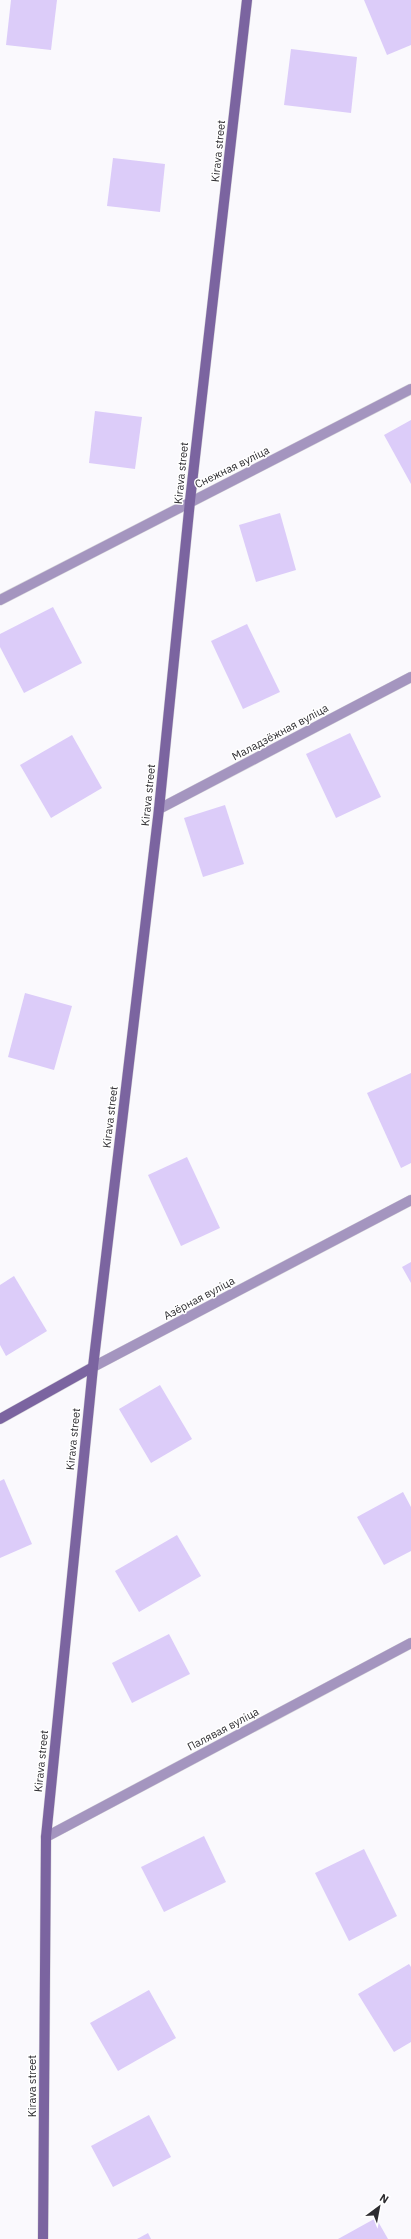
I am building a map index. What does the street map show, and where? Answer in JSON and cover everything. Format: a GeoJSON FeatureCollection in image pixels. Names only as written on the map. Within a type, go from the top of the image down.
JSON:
{"type":"FeatureCollection","features":[{"type":"Feature","properties":{"kind":"main road","name":"Kirava street"},"geometry":{"type":"LineString","coordinates":[[43,2239],[46,1837],[92,1367],[159,809],[190,501],[247,0]]}},
{"type":"Feature","properties":{"kind":"main road","name":"Азёрная вуліца"},"geometry":{"type":"LineString","coordinates":[[0,1419],[92,1367]]}},
{"type":"Feature","properties":{"kind":"street","name":"Снежная вуліца"},"geometry":{"type":"LineString","coordinates":[[0,600],[190,501],[411,389]]}},
{"type":"Feature","properties":{"kind":"street","name":"Маладзёжная вуліца"},"geometry":{"type":"LineString","coordinates":[[159,809],[411,677]]}},
{"type":"Feature","properties":{"kind":"street","name":"Азёрная вуліца"},"geometry":{"type":"LineString","coordinates":[[92,1367],[411,1200]]}},
{"type":"Feature","properties":{"kind":"street","name":"Палявая вуліца"},"geometry":{"type":"LineString","coordinates":[[46,1837],[411,1643]]}},
{"type":"Feature","properties":{"kind":"building"},"geometry":{"type":"Polygon","coordinates":[[[11,0],[57,0],[51,50],[6,45],[11,0]]]}},
{"type":"Feature","properties":{"kind":"building"},"geometry":{"type":"Polygon","coordinates":[[[364,0],[411,0],[411,45],[387,55],[364,0]]]}},
{"type":"Feature","properties":{"kind":"building"},"geometry":{"type":"Polygon","coordinates":[[[291,49],[357,57],[351,113],[284,105],[291,49]]]}},
{"type":"Feature","properties":{"kind":"building"},"geometry":{"type":"Polygon","coordinates":[[[113,158],[165,164],[160,212],[107,206],[113,158]]]}},
{"type":"Feature","properties":{"kind":"building"},"geometry":{"type":"Polygon","coordinates":[[[95,411],[142,417],[135,469],[89,463],[95,411]]]}},
{"type":"Feature","properties":{"kind":"building"},"geometry":{"type":"Polygon","coordinates":[[[411,420],[411,484],[384,435],[411,420]]]}},
{"type":"Feature","properties":{"kind":"building"},"geometry":{"type":"Polygon","coordinates":[[[280,513],[296,570],[256,582],[239,525],[280,513]]]}},
{"type":"Feature","properties":{"kind":"building"},"geometry":{"type":"Polygon","coordinates":[[[53,607],[82,663],[24,693],[0,647],[0,634],[53,607]]]}},
{"type":"Feature","properties":{"kind":"building"},"geometry":{"type":"Polygon","coordinates":[[[247,624],[280,692],[243,709],[211,641],[247,624]]]}},
{"type":"Feature","properties":{"kind":"building"},"geometry":{"type":"Polygon","coordinates":[[[350,733],[381,797],[336,818],[306,754],[350,733]]]}},
{"type":"Feature","properties":{"kind":"building"},"geometry":{"type":"Polygon","coordinates":[[[72,735],[102,788],[51,818],[20,765],[72,735]]]}},
{"type":"Feature","properties":{"kind":"building"},"geometry":{"type":"Polygon","coordinates":[[[225,805],[244,864],[203,877],[184,818],[225,805]]]}},
{"type":"Feature","properties":{"kind":"building"},"geometry":{"type":"Polygon","coordinates":[[[25,993],[72,1006],[54,1070],[8,1057],[25,993]]]}},
{"type":"Feature","properties":{"kind":"building"},"geometry":{"type":"Polygon","coordinates":[[[411,1073],[411,1163],[401,1168],[367,1093],[411,1073]]]}},
{"type":"Feature","properties":{"kind":"building"},"geometry":{"type":"Polygon","coordinates":[[[187,1157],[220,1228],[181,1246],[148,1175],[187,1157]]]}},
{"type":"Feature","properties":{"kind":"building"},"geometry":{"type":"Polygon","coordinates":[[[411,1262],[411,1283],[402,1267],[411,1262]]]}},
{"type":"Feature","properties":{"kind":"building"},"geometry":{"type":"Polygon","coordinates":[[[14,1276],[47,1331],[6,1356],[0,1345],[0,1285],[14,1276]]]}},
{"type":"Feature","properties":{"kind":"building"},"geometry":{"type":"Polygon","coordinates":[[[160,1385],[192,1439],[151,1463],[119,1409],[160,1385]]]}},
{"type":"Feature","properties":{"kind":"building"},"geometry":{"type":"Polygon","coordinates":[[[4,1479],[32,1544],[0,1558],[0,1481],[4,1479]]]}},
{"type":"Feature","properties":{"kind":"building"},"geometry":{"type":"Polygon","coordinates":[[[403,1492],[411,1507],[411,1551],[384,1565],[357,1517],[403,1492]]]}},
{"type":"Feature","properties":{"kind":"building"},"geometry":{"type":"Polygon","coordinates":[[[177,1535],[201,1576],[139,1612],[115,1571],[177,1535]]]}},
{"type":"Feature","properties":{"kind":"building"},"geometry":{"type":"Polygon","coordinates":[[[169,1634],[190,1674],[132,1703],[112,1663],[169,1634]]]}},
{"type":"Feature","properties":{"kind":"building"},"geometry":{"type":"Polygon","coordinates":[[[204,1836],[226,1882],[164,1912],[141,1867],[204,1836]]]}},
{"type":"Feature","properties":{"kind":"building"},"geometry":{"type":"Polygon","coordinates":[[[364,1849],[397,1916],[349,1941],[315,1873],[364,1849]]]}},
{"type":"Feature","properties":{"kind":"building"},"geometry":{"type":"Polygon","coordinates":[[[409,1964],[411,1967],[411,2042],[394,2052],[358,1994],[409,1964]]]}},
{"type":"Feature","properties":{"kind":"building"},"geometry":{"type":"Polygon","coordinates":[[[149,1990],[176,2038],[118,2071],[90,2023],[149,1990]]]}},
{"type":"Feature","properties":{"kind":"building"},"geometry":{"type":"Polygon","coordinates":[[[149,2115],[171,2157],[113,2187],[91,2146],[149,2115]]]}},
{"type":"Feature","properties":{"kind":"building"},"geometry":{"type":"Polygon","coordinates":[[[376,2218],[388,2239],[338,2239],[376,2218]]]}},
{"type":"Feature","properties":{"kind":"building"},"geometry":{"type":"Polygon","coordinates":[[[148,2233],[151,2239],[137,2239],[148,2233]]]}}]}
